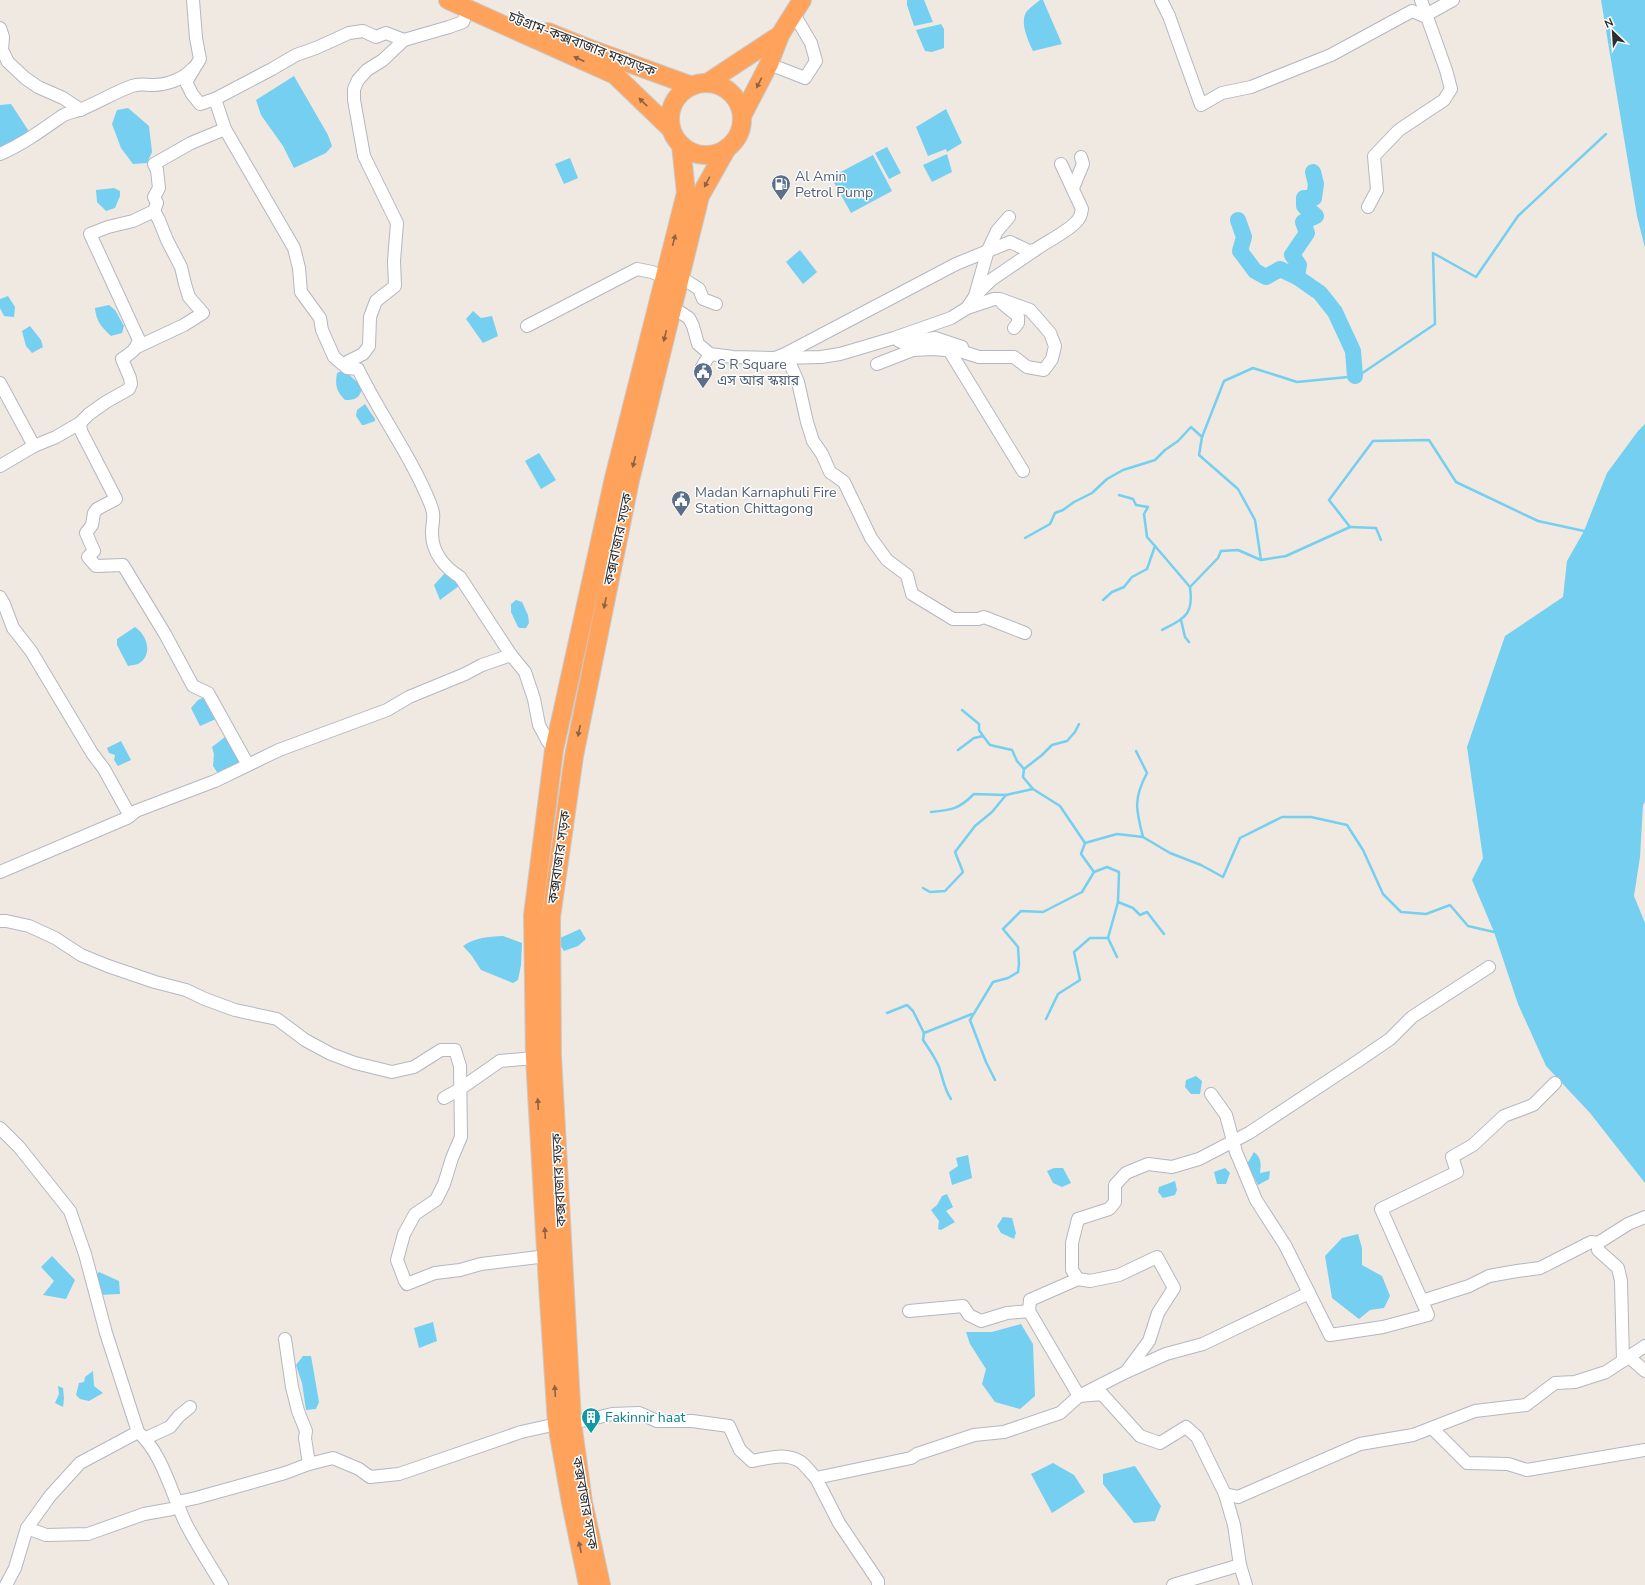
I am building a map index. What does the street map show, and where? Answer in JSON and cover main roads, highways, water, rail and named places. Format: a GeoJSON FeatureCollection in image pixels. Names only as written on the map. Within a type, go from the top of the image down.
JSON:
{"type":"FeatureCollection","features":[{"type":"Feature","properties":{"kind":"highway","name":"চট্টগ্রাম-কক্সবাজার মহাসড়ক"},"geometry":{"type":"LineString","coordinates":[[448,0],[470,5],[593,50],[700,84]]}},
{"type":"Feature","properties":{"kind":"highway","name":"চট্টগ্রাম-কক্সবাজার মহাসড়ক"},"geometry":{"type":"LineString","coordinates":[[470,5],[614,75],[671,129]]}},
{"type":"Feature","properties":{"kind":"highway"},"geometry":{"type":"LineString","coordinates":[[742,116],[769,64],[780,35],[798,7]]}},
{"type":"Feature","properties":{"kind":"highway"},"geometry":{"type":"LineString","coordinates":[[700,84],[724,88],[731,93],[740,108],[742,116],[742,124],[737,137],[727,148],[716,153],[703,155],[695,153],[681,145],[671,129],[670,116],[678,96],[780,35]]}},
{"type":"Feature","properties":{"kind":"highway","name":"কক্সবাজার সড়ক"},"geometry":{"type":"LineString","coordinates":[[601,1585],[565,1423],[552,1056],[551,917],[575,748],[630,480],[672,306],[672,277],[686,193],[681,145]]}},
{"type":"Feature","properties":{"kind":"highway","name":"কক্সবাজার সড়ক"},"geometry":{"type":"LineString","coordinates":[[588,1585],[571,1503],[565,1423],[547,1256],[535,1058],[533,915],[554,750],[614,478],[672,277],[700,196],[727,148]]}},
{"type":"Feature","properties":{"kind":"water"},"geometry":{"type":"Polygon","coordinates":[[[907,0],[924,0],[933,22],[914,26],[907,5],[907,0]]]}},
{"type":"Feature","properties":{"kind":"water"},"geometry":{"type":"Polygon","coordinates":[[[1040,0],[1043,0],[1062,44],[1033,51],[1025,31],[1024,20],[1027,11],[1040,0]]]}},
{"type":"Feature","properties":{"kind":"water"},"geometry":{"type":"Polygon","coordinates":[[[1601,0],[1645,0],[1645,248],[1637,216],[1601,0]]]}},
{"type":"Feature","properties":{"kind":"water"},"geometry":{"type":"Polygon","coordinates":[[[941,24],[944,29],[944,48],[932,52],[925,51],[916,30],[941,24]]]}},
{"type":"Feature","properties":{"kind":"water"},"geometry":{"type":"Polygon","coordinates":[[[294,76],[328,135],[332,146],[326,153],[294,168],[283,146],[261,115],[256,100],[294,76]]]}},
{"type":"Feature","properties":{"kind":"water"},"geometry":{"type":"Polygon","coordinates":[[[11,104],[28,130],[27,136],[0,149],[0,105],[11,104]]]}},
{"type":"Feature","properties":{"kind":"water"},"geometry":{"type":"Polygon","coordinates":[[[128,108],[149,126],[152,152],[147,163],[133,164],[121,148],[112,124],[117,110],[128,108]]]}},
{"type":"Feature","properties":{"kind":"water"},"geometry":{"type":"Polygon","coordinates":[[[946,109],[962,143],[947,152],[946,149],[928,156],[916,127],[946,109]]]}},
{"type":"Feature","properties":{"kind":"water"},"geometry":{"type":"Polygon","coordinates":[[[887,147],[901,173],[889,179],[875,153],[887,147]]]}},
{"type":"Feature","properties":{"kind":"water"},"geometry":{"type":"Polygon","coordinates":[[[947,154],[952,172],[932,182],[923,165],[947,154]]]}},
{"type":"Feature","properties":{"kind":"water"},"geometry":{"type":"Polygon","coordinates":[[[873,155],[892,191],[851,213],[831,177],[873,155]]]}},
{"type":"Feature","properties":{"kind":"water"},"geometry":{"type":"Polygon","coordinates":[[[570,158],[578,178],[564,184],[555,164],[570,158]]]}},
{"type":"Feature","properties":{"kind":"water"},"geometry":{"type":"Polygon","coordinates":[[[114,188],[120,191],[120,196],[115,208],[106,211],[97,202],[96,190],[114,188]]]}},
{"type":"Feature","properties":{"kind":"water"},"geometry":{"type":"Polygon","coordinates":[[[800,250],[817,272],[803,284],[786,262],[800,250]]]}},
{"type":"Feature","properties":{"kind":"water"},"geometry":{"type":"Polygon","coordinates":[[[8,296],[15,307],[14,317],[4,316],[0,308],[0,299],[8,296]]]}},
{"type":"Feature","properties":{"kind":"water"},"geometry":{"type":"Polygon","coordinates":[[[109,305],[115,310],[124,326],[122,333],[111,336],[100,324],[95,308],[109,305]]]}},
{"type":"Feature","properties":{"kind":"water"},"geometry":{"type":"Polygon","coordinates":[[[473,311],[481,318],[492,316],[498,336],[483,343],[466,319],[473,311]]]}},
{"type":"Feature","properties":{"kind":"water"},"geometry":{"type":"Polygon","coordinates":[[[30,326],[41,340],[43,347],[32,353],[26,346],[22,331],[30,326]]]}},
{"type":"Feature","properties":{"kind":"water"},"geometry":{"type":"Polygon","coordinates":[[[344,370],[362,389],[358,397],[354,399],[345,400],[337,388],[337,373],[344,370]]]}},
{"type":"Feature","properties":{"kind":"water"},"geometry":{"type":"Polygon","coordinates":[[[365,404],[375,421],[362,425],[356,416],[357,410],[365,404]]]}},
{"type":"Feature","properties":{"kind":"water"},"geometry":{"type":"Polygon","coordinates":[[[1645,424],[1645,802],[1643,805],[1640,857],[1634,896],[1645,923],[1645,1183],[1590,1113],[1546,1066],[1518,1004],[1494,932],[1472,880],[1483,858],[1467,747],[1505,636],[1563,597],[1567,561],[1584,531],[1607,473],[1638,431],[1645,424]]]}},
{"type":"Feature","properties":{"kind":"water"},"geometry":{"type":"Polygon","coordinates":[[[539,453],[556,480],[541,489],[525,461],[539,453]]]}},
{"type":"Feature","properties":{"kind":"water"},"geometry":{"type":"Polygon","coordinates":[[[445,573],[459,586],[440,600],[434,585],[445,573]]]}},
{"type":"Feature","properties":{"kind":"water"},"geometry":{"type":"Polygon","coordinates":[[[516,600],[522,602],[528,615],[529,623],[526,628],[518,627],[511,612],[511,604],[516,600]]]}},
{"type":"Feature","properties":{"kind":"water"},"geometry":{"type":"Polygon","coordinates":[[[135,627],[143,635],[147,645],[146,656],[138,664],[128,666],[117,645],[117,639],[135,627]]]}},
{"type":"Feature","properties":{"kind":"water"},"geometry":{"type":"Polygon","coordinates":[[[207,696],[216,719],[200,726],[191,708],[198,700],[207,696]]]}},
{"type":"Feature","properties":{"kind":"water"},"geometry":{"type":"Polygon","coordinates":[[[225,737],[233,745],[241,765],[219,775],[213,766],[214,754],[212,747],[225,737]]]}},
{"type":"Feature","properties":{"kind":"water"},"geometry":{"type":"Polygon","coordinates":[[[121,741],[131,760],[118,766],[114,760],[115,755],[109,753],[107,748],[121,741]]]}},
{"type":"Feature","properties":{"kind":"water"},"geometry":{"type":"Polygon","coordinates":[[[580,929],[586,939],[578,946],[564,951],[558,942],[560,938],[580,929]]]}},
{"type":"Feature","properties":{"kind":"water"},"geometry":{"type":"Polygon","coordinates":[[[503,936],[522,943],[521,965],[518,980],[513,983],[481,970],[463,946],[477,939],[503,936]]]}},
{"type":"Feature","properties":{"kind":"water"},"geometry":{"type":"Polygon","coordinates":[[[1196,1076],[1202,1081],[1200,1094],[1191,1094],[1185,1087],[1186,1080],[1196,1076]]]}},
{"type":"Feature","properties":{"kind":"water"},"geometry":{"type":"Polygon","coordinates":[[[1254,1152],[1260,1159],[1260,1173],[1270,1171],[1269,1179],[1258,1185],[1247,1164],[1254,1152]]]}},
{"type":"Feature","properties":{"kind":"water"},"geometry":{"type":"Polygon","coordinates":[[[968,1155],[972,1178],[952,1185],[949,1172],[958,1166],[956,1158],[968,1155]]]}},
{"type":"Feature","properties":{"kind":"water"},"geometry":{"type":"Polygon","coordinates":[[[1054,1168],[1063,1168],[1071,1183],[1062,1187],[1053,1183],[1047,1171],[1054,1168]]]}},
{"type":"Feature","properties":{"kind":"water"},"geometry":{"type":"Polygon","coordinates":[[[1225,1168],[1230,1173],[1226,1184],[1217,1184],[1214,1172],[1225,1168]]]}},
{"type":"Feature","properties":{"kind":"water"},"geometry":{"type":"Polygon","coordinates":[[[1175,1181],[1177,1190],[1175,1195],[1163,1198],[1158,1192],[1159,1187],[1175,1181]]]}},
{"type":"Feature","properties":{"kind":"water"},"geometry":{"type":"Polygon","coordinates":[[[947,1194],[953,1207],[946,1211],[955,1222],[941,1230],[938,1229],[939,1221],[931,1210],[937,1205],[942,1196],[947,1194]]]}},
{"type":"Feature","properties":{"kind":"water"},"geometry":{"type":"Polygon","coordinates":[[[1003,1217],[1012,1218],[1016,1233],[1014,1239],[1001,1233],[997,1226],[1003,1217]]]}},
{"type":"Feature","properties":{"kind":"water"},"geometry":{"type":"Polygon","coordinates":[[[1358,1234],[1362,1248],[1362,1265],[1382,1276],[1390,1296],[1384,1308],[1370,1310],[1359,1319],[1332,1298],[1325,1256],[1342,1238],[1358,1234]]]}},
{"type":"Feature","properties":{"kind":"water"},"geometry":{"type":"Polygon","coordinates":[[[52,1256],[75,1280],[66,1299],[43,1295],[54,1281],[41,1267],[52,1256]]]}},
{"type":"Feature","properties":{"kind":"water"},"geometry":{"type":"Polygon","coordinates":[[[99,1272],[119,1281],[120,1294],[99,1295],[95,1276],[99,1272]]]}},
{"type":"Feature","properties":{"kind":"water"},"geometry":{"type":"Polygon","coordinates":[[[433,1322],[437,1341],[419,1348],[414,1328],[433,1322]]]}},
{"type":"Feature","properties":{"kind":"water"},"geometry":{"type":"Polygon","coordinates":[[[1021,1324],[1033,1344],[1035,1396],[1020,1409],[995,1402],[982,1384],[986,1369],[970,1344],[966,1332],[992,1332],[1021,1324]]]}},
{"type":"Feature","properties":{"kind":"water"},"geometry":{"type":"Polygon","coordinates":[[[303,1356],[311,1356],[319,1402],[316,1409],[306,1410],[302,1383],[296,1365],[303,1356]]]}},
{"type":"Feature","properties":{"kind":"water"},"geometry":{"type":"Polygon","coordinates":[[[93,1371],[94,1386],[103,1393],[89,1401],[80,1399],[76,1395],[79,1383],[84,1382],[85,1377],[93,1371]]]}},
{"type":"Feature","properties":{"kind":"water"},"geometry":{"type":"Polygon","coordinates":[[[58,1386],[63,1388],[63,1407],[55,1403],[59,1394],[58,1386]]]}},
{"type":"Feature","properties":{"kind":"water"},"geometry":{"type":"Polygon","coordinates":[[[1053,1463],[1074,1475],[1085,1492],[1052,1513],[1031,1474],[1053,1463]]]}},
{"type":"Feature","properties":{"kind":"water"},"geometry":{"type":"Polygon","coordinates":[[[1135,1466],[1161,1506],[1155,1521],[1134,1523],[1103,1484],[1103,1474],[1135,1466]]]}},
{"type":"Feature","properties":{"kind":"waterway"},"geometry":{"type":"LineString","coordinates":[[1261,560],[1255,520],[1238,489],[1199,455],[1202,437],[1224,381],[1253,368],[1297,382],[1358,376],[1435,324],[1433,253],[1476,277],[1518,216],[1606,134]]}},
{"type":"Feature","properties":{"kind":"waterway"},"geometry":{"type":"LineString","coordinates":[[1313,172],[1316,184],[1314,198],[1304,198],[1304,206],[1316,216],[1303,222],[1307,233],[1292,255],[1299,265],[1297,277],[1320,293],[1335,312],[1353,351],[1355,376]]}},
{"type":"Feature","properties":{"kind":"waterway"},"geometry":{"type":"LineString","coordinates":[[1238,220],[1244,237],[1240,251],[1255,271],[1266,277],[1280,269],[1297,277]]}},
{"type":"Feature","properties":{"kind":"waterway"},"geometry":{"type":"LineString","coordinates":[[1025,538],[1050,524],[1055,513],[1092,493],[1107,479],[1123,470],[1155,460],[1165,450],[1178,441],[1191,427],[1202,437]]}},
{"type":"Feature","properties":{"kind":"waterway"},"geometry":{"type":"LineString","coordinates":[[1103,600],[1112,592],[1124,587],[1132,577],[1147,569],[1155,546],[1190,587],[1218,558],[1221,551],[1238,550],[1261,560],[1286,556],[1350,527],[1329,500],[1373,441],[1429,440],[1456,482],[1538,521],[1584,531]]}},
{"type":"Feature","properties":{"kind":"waterway"},"geometry":{"type":"LineString","coordinates":[[1119,495],[1133,499],[1136,505],[1148,507],[1144,514],[1147,537],[1155,546]]}},
{"type":"Feature","properties":{"kind":"waterway"},"geometry":{"type":"LineString","coordinates":[[1350,527],[1376,528],[1381,540]]}},
{"type":"Feature","properties":{"kind":"waterway"},"geometry":{"type":"LineString","coordinates":[[1162,630],[1182,619],[1189,610],[1191,604],[1190,587]]}},
{"type":"Feature","properties":{"kind":"waterway"},"geometry":{"type":"LineString","coordinates":[[1181,620],[1185,637],[1189,642]]}},
{"type":"Feature","properties":{"kind":"waterway"},"geometry":{"type":"LineString","coordinates":[[962,710],[979,724],[979,730],[983,736]]}},
{"type":"Feature","properties":{"kind":"waterway"},"geometry":{"type":"LineString","coordinates":[[1079,724],[1075,732],[1067,741],[1052,745],[1024,769],[1023,777],[1033,789],[1060,806],[1085,843],[1117,834],[1143,837],[1170,853],[1201,865],[1223,877],[1240,838],[1282,817],[1311,817],[1347,825],[1363,850],[1383,894],[1401,912],[1426,914],[1450,905],[1468,926],[1494,932],[1496,930]]}},
{"type":"Feature","properties":{"kind":"waterway"},"geometry":{"type":"LineString","coordinates":[[958,750],[974,738],[983,736],[990,745],[1012,750],[1017,761],[1024,769]]}},
{"type":"Feature","properties":{"kind":"waterway"},"geometry":{"type":"LineString","coordinates":[[1136,751],[1147,773],[1139,790],[1137,805],[1137,812],[1143,837]]}},
{"type":"Feature","properties":{"kind":"waterway"},"geometry":{"type":"LineString","coordinates":[[931,812],[955,808],[964,803],[974,794],[1006,795],[1033,789]]}},
{"type":"Feature","properties":{"kind":"waterway"},"geometry":{"type":"LineString","coordinates":[[923,888],[930,892],[945,891],[963,872],[955,852],[975,826],[992,812],[1006,795]]}},
{"type":"Feature","properties":{"kind":"waterway"},"geometry":{"type":"LineString","coordinates":[[1085,843],[1081,854],[1094,872],[1107,867],[1119,872],[1118,902],[1108,938],[1117,957]]}},
{"type":"Feature","properties":{"kind":"waterway"},"geometry":{"type":"LineString","coordinates":[[970,1020],[993,982],[1008,978],[1018,972],[1018,947],[1003,929],[1021,911],[1043,912],[1082,892],[1094,872]]}},
{"type":"Feature","properties":{"kind":"waterway"},"geometry":{"type":"LineString","coordinates":[[1118,902],[1133,908],[1140,915],[1147,912],[1164,934]]}},
{"type":"Feature","properties":{"kind":"waterway"},"geometry":{"type":"LineString","coordinates":[[1046,1019],[1058,994],[1080,980],[1074,952],[1090,938],[1108,938]]}},
{"type":"Feature","properties":{"kind":"waterway"},"geometry":{"type":"LineString","coordinates":[[887,1013],[907,1005],[913,1011],[924,1033],[972,1014]]}},
{"type":"Feature","properties":{"kind":"waterway"},"geometry":{"type":"LineString","coordinates":[[970,1020],[986,1062],[995,1080]]}},
{"type":"Feature","properties":{"kind":"waterway"},"geometry":{"type":"LineString","coordinates":[[924,1033],[923,1040],[937,1063],[945,1087],[951,1099]]}},
{"type":"Feature","properties":{"kind":"place","name":"Al Amin Petrol Pump"},"geometry":{"type":"Point","coordinates":[781,201]}},
{"type":"Feature","properties":{"kind":"place","name":"S R Square এস আর স্কয়ার"},"geometry":{"type":"Point","coordinates":[703,389]}},
{"type":"Feature","properties":{"kind":"place","name":"Madan Karnaphuli Fire Station Chittagong"},"geometry":{"type":"Point","coordinates":[681,517]}},
{"type":"Feature","properties":{"kind":"place","name":"Fakinnir haat"},"geometry":{"type":"Point","coordinates":[591,1434]}}]}
